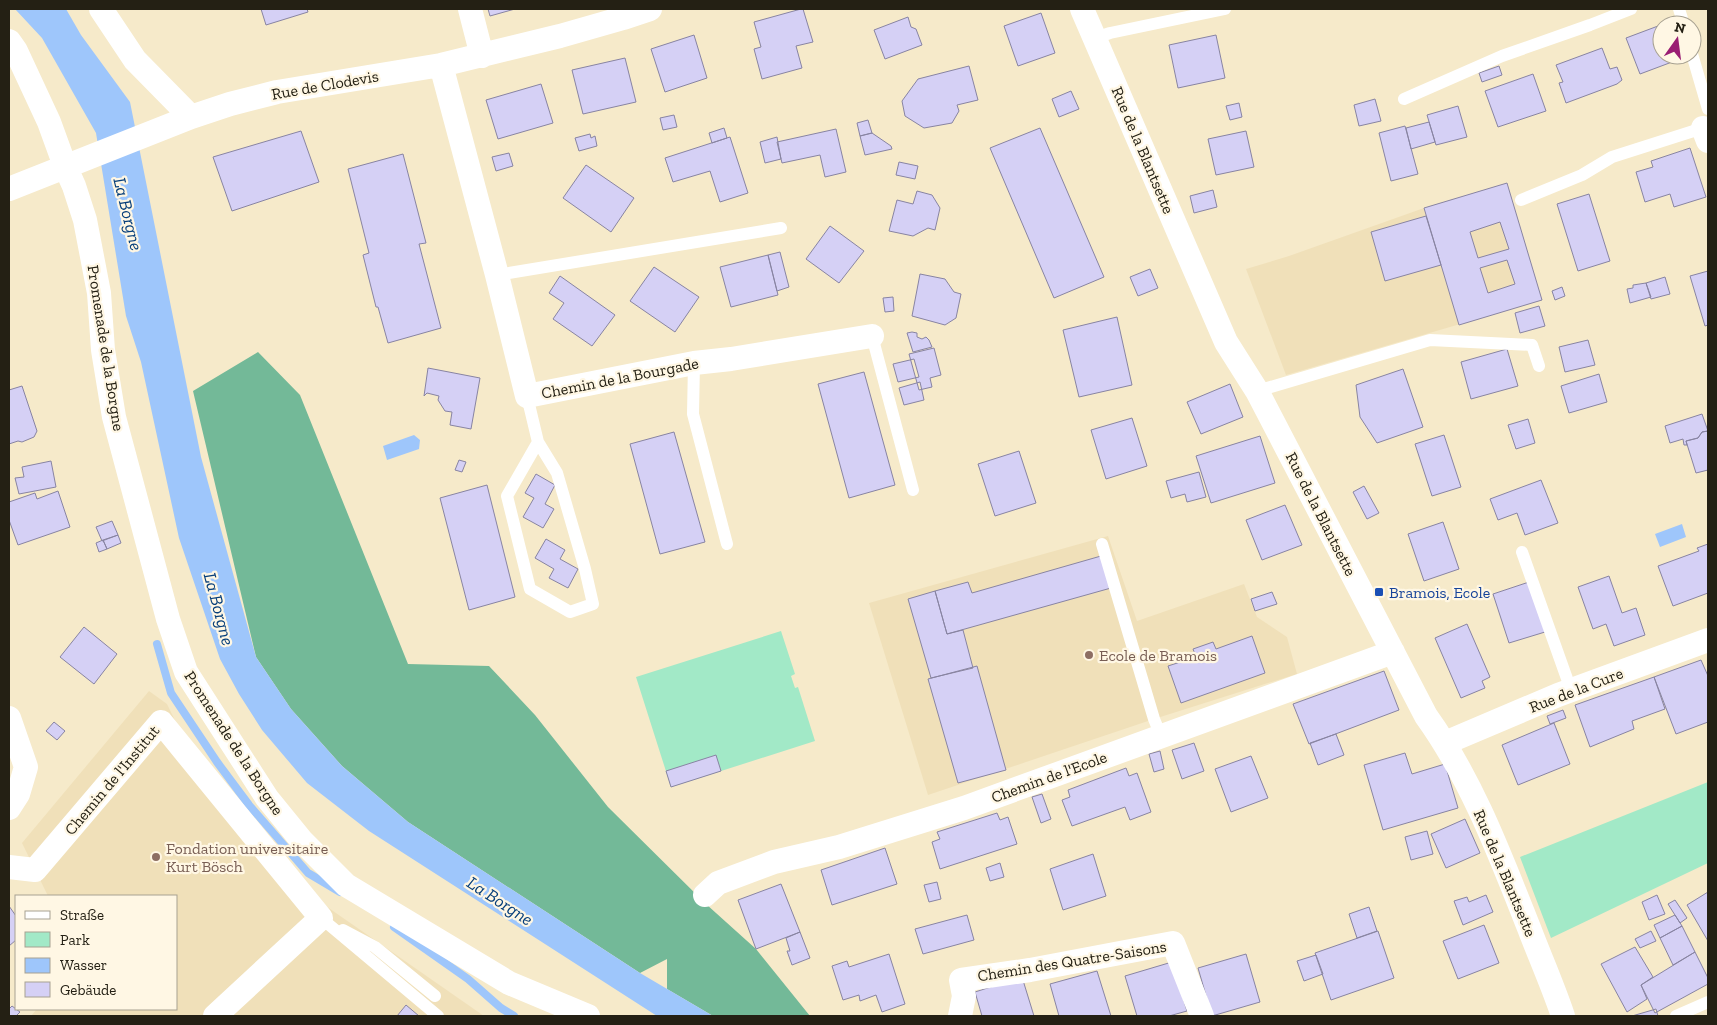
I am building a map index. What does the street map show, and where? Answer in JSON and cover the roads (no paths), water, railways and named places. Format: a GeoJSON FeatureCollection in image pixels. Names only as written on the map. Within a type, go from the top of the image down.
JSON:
{"type":"FeatureCollection","features":[{"type":"Feature","properties":{"kind":"street"},"geometry":{"type":"LineString","coordinates":[[101,9],[136,60],[191,117]]}},
{"type":"Feature","properties":{"kind":"street"},"geometry":{"type":"LineString","coordinates":[[470,9],[482,56]]}},
{"type":"Feature","properties":{"kind":"street","name":"Rue de Clodevis"},"geometry":{"type":"LineString","coordinates":[[9,189],[191,117],[230,104],[277,92],[441,66],[623,18],[650,9]]}},
{"type":"Feature","properties":{"kind":"street","name":"Rue de la Blantsette"},"geometry":{"type":"LineString","coordinates":[[1082,9],[1226,342],[1256,391],[1426,716],[1445,743],[1489,830],[1563,1016]]}},
{"type":"Feature","properties":{"kind":"street","name":"Promenade de la Borgne"},"geometry":{"type":"LineString","coordinates":[[9,41],[16,51],[69,164],[85,220],[99,292],[103,350],[114,417],[168,619],[186,672],[267,798],[302,842],[346,885],[509,983],[588,1016]]}},
{"type":"Feature","properties":{"kind":"street","name":"Chemin de la Bourgade"},"geometry":{"type":"LineString","coordinates":[[441,66],[527,396],[694,363],[731,359],[872,336]]}},
{"type":"Feature","properties":{"kind":"street","name":"Rue de la Cure"},"geometry":{"type":"LineString","coordinates":[[1445,743],[1571,690],[1708,640]]}},
{"type":"Feature","properties":{"kind":"street","name":"Chemin de l'Ecole"},"geometry":{"type":"LineString","coordinates":[[706,895],[718,883],[774,862],[840,847],[964,808],[1393,652]]}},
{"type":"Feature","properties":{"kind":"street"},"geometry":{"type":"LineString","coordinates":[[9,718],[26,767],[18,794],[9,808]]}},
{"type":"Feature","properties":{"kind":"street","name":"Chemin de l'Institut"},"geometry":{"type":"LineString","coordinates":[[9,867],[36,870],[161,722],[321,918]]}},
{"type":"Feature","properties":{"kind":"street"},"geometry":{"type":"LineString","coordinates":[[215,1016],[321,918]]}},
{"type":"Feature","properties":{"kind":"street","name":"Chemin des Quatre-Saisons"},"geometry":{"type":"LineString","coordinates":[[960,1016],[964,996],[961,980],[1030,970],[1173,943],[1202,1016]]}},
{"type":"Feature","properties":{"kind":"lane"},"geometry":{"type":"LineString","coordinates":[[1095,38],[1110,33],[1225,9]]}},
{"type":"Feature","properties":{"kind":"lane"},"geometry":{"type":"LineString","coordinates":[[1404,98],[1502,56],[1630,9]]}},
{"type":"Feature","properties":{"kind":"lane"},"geometry":{"type":"LineString","coordinates":[[1521,200],[1582,175],[1612,157],[1707,124],[1694,65]]}},
{"type":"Feature","properties":{"kind":"lane"},"geometry":{"type":"LineString","coordinates":[[497,276],[781,228]]}},
{"type":"Feature","properties":{"kind":"lane"},"geometry":{"type":"LineString","coordinates":[[872,336],[913,490]]}},
{"type":"Feature","properties":{"kind":"lane"},"geometry":{"type":"LineString","coordinates":[[1256,391],[1430,340],[1532,345],[1539,366]]}},
{"type":"Feature","properties":{"kind":"lane"},"geometry":{"type":"LineString","coordinates":[[694,363],[692,414],[727,544]]}},
{"type":"Feature","properties":{"kind":"lane"},"geometry":{"type":"LineString","coordinates":[[527,396],[538,442],[557,472],[585,569],[592,604],[570,612],[530,589],[507,496],[538,442]]}},
{"type":"Feature","properties":{"kind":"lane"},"geometry":{"type":"LineString","coordinates":[[1102,544],[1154,719],[1161,736]]}},
{"type":"Feature","properties":{"kind":"lane"},"geometry":{"type":"LineString","coordinates":[[1522,552],[1571,690]]}},
{"type":"Feature","properties":{"kind":"lane"},"geometry":{"type":"LineString","coordinates":[[321,918],[375,947],[435,996]]}},
{"type":"Feature","properties":{"kind":"lane"},"geometry":{"type":"LineString","coordinates":[[321,918],[438,1016]]}},
{"type":"Feature","properties":{"kind":"lane"},"geometry":{"type":"LineString","coordinates":[[1676,1016],[1708,1002]]}},
{"type":"Feature","properties":{"kind":"water","name":"La Borgne"},"geometry":{"type":"Polygon","coordinates":[[[15,9],[66,9],[81,35],[130,102],[201,457],[256,657],[291,709],[342,766],[408,822],[640,973],[713,1016],[657,1016],[369,831],[307,783],[262,730],[220,659],[179,538],[141,362],[126,316],[96,133],[42,38],[15,9]]]}},
{"type":"Feature","properties":{"kind":"water"},"geometry":{"type":"Polygon","coordinates":[[[414,435],[420,440],[419,449],[387,460],[383,446],[414,435]]]}},
{"type":"Feature","properties":{"kind":"water"},"geometry":{"type":"Polygon","coordinates":[[[1682,524],[1686,537],[1660,547],[1655,534],[1682,524]]]}},
{"type":"Feature","properties":{"kind":"waterway"},"geometry":{"type":"LineString","coordinates":[[157,644],[171,693],[217,762],[249,805],[308,873],[340,892]]}},
{"type":"Feature","properties":{"kind":"waterway"},"geometry":{"type":"LineString","coordinates":[[394,927],[468,979],[501,1008],[514,1016]]}},
{"type":"Feature","properties":{"kind":"place","name":"Bramois, Ecole"},"geometry":{"type":"Point","coordinates":[1379,592]}},
{"type":"Feature","properties":{"kind":"place","name":"Ecole de Bramois"},"geometry":{"type":"Point","coordinates":[1089,655]}},
{"type":"Feature","properties":{"kind":"place","name":"Fondation universitaire Kurt Bösch"},"geometry":{"type":"Point","coordinates":[156,857]}}]}
